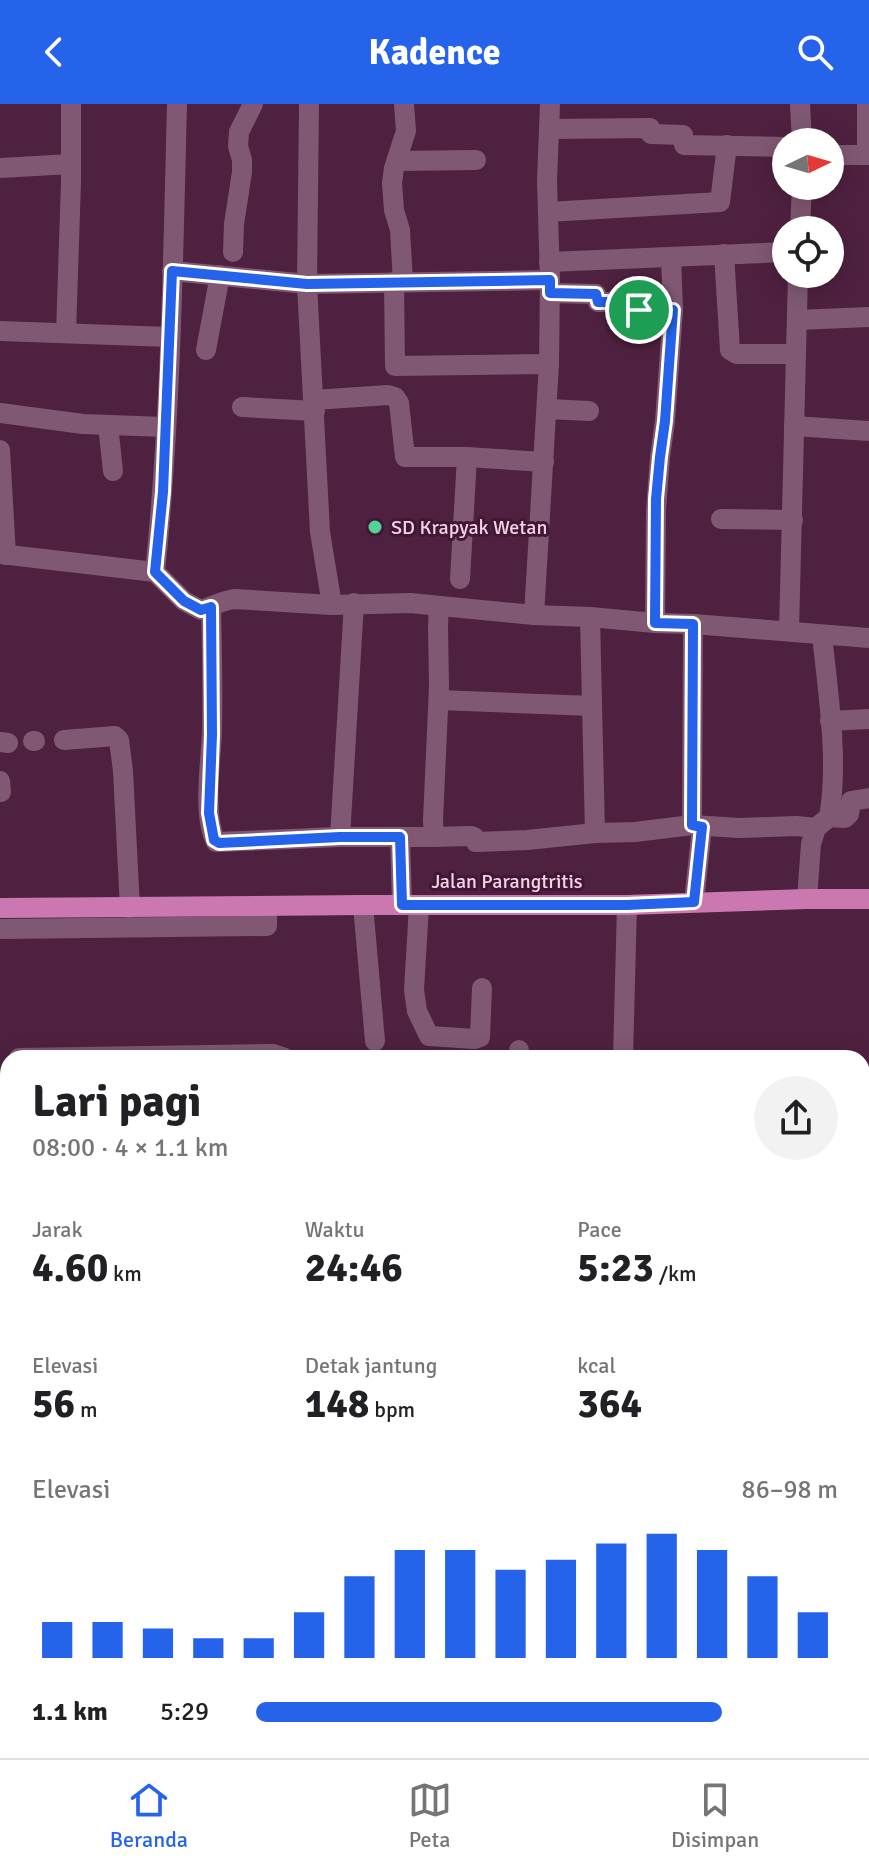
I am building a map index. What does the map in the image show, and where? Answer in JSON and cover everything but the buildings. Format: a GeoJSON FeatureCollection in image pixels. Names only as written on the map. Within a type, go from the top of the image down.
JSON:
{"type":"FeatureCollection","features":[{"type":"Feature","properties":{"kind":"main road","name":"Jalan Parangtritis"},"geometry":{"type":"LineString","coordinates":[[0,908],[627,905],[869,899]]}},
{"type":"Feature","properties":{"kind":"street"},"geometry":{"type":"LineString","coordinates":[[66,333],[71,104]]}},
{"type":"Feature","properties":{"kind":"street"},"geometry":{"type":"LineString","coordinates":[[155,572],[163,492],[177,104]]}},
{"type":"Feature","properties":{"kind":"street"},"geometry":{"type":"LineString","coordinates":[[233,252],[242,172],[239,132],[253,104]]}},
{"type":"Feature","properties":{"kind":"street"},"geometry":{"type":"LineString","coordinates":[[309,104],[307,284],[320,532],[332,605]]}},
{"type":"Feature","properties":{"kind":"street"},"geometry":{"type":"LineString","coordinates":[[404,104],[406,131],[392,183],[394,210],[400,230],[395,366],[549,364]]}},
{"type":"Feature","properties":{"kind":"street"},"geometry":{"type":"LineString","coordinates":[[534,615],[548,409],[550,104]]}},
{"type":"Feature","properties":{"kind":"street"},"geometry":{"type":"LineString","coordinates":[[800,104],[801,128]]}},
{"type":"Feature","properties":{"kind":"street"},"geometry":{"type":"LineString","coordinates":[[844,155],[868,155],[867,104]]}},
{"type":"Feature","properties":{"kind":"street"},"geometry":{"type":"LineString","coordinates":[[549,129],[650,128],[651,134],[683,135],[684,145],[772,147]]}},
{"type":"Feature","properties":{"kind":"street"},"geometry":{"type":"LineString","coordinates":[[548,212],[720,202],[727,145]]}},
{"type":"Feature","properties":{"kind":"street"},"geometry":{"type":"LineString","coordinates":[[397,161],[476,160]]}},
{"type":"Feature","properties":{"kind":"street"},"geometry":{"type":"LineString","coordinates":[[0,168],[71,164]]}},
{"type":"Feature","properties":{"kind":"street"},"geometry":{"type":"LineString","coordinates":[[172,271],[307,284],[550,278],[671,257],[772,252]]}},
{"type":"Feature","properties":{"kind":"street"},"geometry":{"type":"LineString","coordinates":[[724,254],[730,350],[737,354],[795,354]]}},
{"type":"Feature","properties":{"kind":"street"},"geometry":{"type":"LineString","coordinates":[[655,623],[656,499],[673,310],[671,257]]}},
{"type":"Feature","properties":{"kind":"street"},"geometry":{"type":"LineString","coordinates":[[206,350],[220,275]]}},
{"type":"Feature","properties":{"kind":"street"},"geometry":{"type":"LineString","coordinates":[[550,278],[596,294],[598,302],[636,302],[639,310],[673,310]]}},
{"type":"Feature","properties":{"kind":"street"},"geometry":{"type":"LineString","coordinates":[[789,631],[798,288]]}},
{"type":"Feature","properties":{"kind":"street"},"geometry":{"type":"LineString","coordinates":[[797,320],[869,317]]}},
{"type":"Feature","properties":{"kind":"street"},"geometry":{"type":"LineString","coordinates":[[0,331],[170,337]]}},
{"type":"Feature","properties":{"kind":"street"},"geometry":{"type":"LineString","coordinates":[[242,407],[314,405],[388,395],[395,397],[399,403],[405,457],[544,462]]}},
{"type":"Feature","properties":{"kind":"street"},"geometry":{"type":"LineString","coordinates":[[548,409],[589,411]]}},
{"type":"Feature","properties":{"kind":"street"},"geometry":{"type":"LineString","coordinates":[[0,413],[83,424],[165,427]]}},
{"type":"Feature","properties":{"kind":"street"},"geometry":{"type":"LineString","coordinates":[[108,425],[113,471]]}},
{"type":"Feature","properties":{"kind":"street"},"geometry":{"type":"LineString","coordinates":[[794,426],[869,431]]}},
{"type":"Feature","properties":{"kind":"street"},"geometry":{"type":"LineString","coordinates":[[0,450],[3,554],[155,572],[184,601],[201,610],[220,601],[234,599],[332,605],[410,603],[534,615],[869,638]]}},
{"type":"Feature","properties":{"kind":"street"},"geometry":{"type":"LineString","coordinates":[[460,579],[467,457]]}},
{"type":"Feature","properties":{"kind":"street"},"geometry":{"type":"LineString","coordinates":[[721,519],[793,520]]}},
{"type":"Feature","properties":{"kind":"street"},"geometry":{"type":"LineString","coordinates":[[340,837],[354,603]]}},
{"type":"Feature","properties":{"kind":"street"},"geometry":{"type":"LineString","coordinates":[[434,837],[439,606]]}},
{"type":"Feature","properties":{"kind":"street"},"geometry":{"type":"LineString","coordinates":[[211,607],[209,813],[214,840],[219,843],[340,837],[471,836],[475,842],[480,842],[697,826],[796,826],[845,818],[849,814],[851,801],[869,798]]}},
{"type":"Feature","properties":{"kind":"street"},"geometry":{"type":"LineString","coordinates":[[590,617],[595,833]]}},
{"type":"Feature","properties":{"kind":"street"},"geometry":{"type":"LineString","coordinates":[[693,624],[697,826],[694,902]]}},
{"type":"Feature","properties":{"kind":"street"},"geometry":{"type":"LineString","coordinates":[[807,899],[811,844],[834,789],[822,635]]}},
{"type":"Feature","properties":{"kind":"street"},"geometry":{"type":"LineString","coordinates":[[439,700],[592,706]]}},
{"type":"Feature","properties":{"kind":"street"},"geometry":{"type":"LineString","coordinates":[[830,721],[869,719]]}},
{"type":"Feature","properties":{"kind":"street"},"geometry":{"type":"LineString","coordinates":[[64,740],[115,736],[119,740],[130,908]]}},
{"type":"Feature","properties":{"kind":"street"},"geometry":{"type":"LineString","coordinates":[[0,781],[1,792]]}},
{"type":"Feature","properties":{"kind":"street"},"geometry":{"type":"LineString","coordinates":[[400,837],[411,905],[415,1004],[429,1036],[480,1037],[482,988]]}},
{"type":"Feature","properties":{"kind":"street"},"geometry":{"type":"LineString","coordinates":[[363,905],[375,1041]]}},
{"type":"Feature","properties":{"kind":"street"},"geometry":{"type":"LineString","coordinates":[[623,1050],[627,905]]}},
{"type":"Feature","properties":{"kind":"street"},"geometry":{"type":"LineString","coordinates":[[0,929],[267,926],[267,907]]}},
{"type":"Feature","properties":{"kind":"place","name":"SD Krapyak Wetan"},"geometry":{"type":"Point","coordinates":[375,527]}},
{"type":"Feature","properties":{"kind":"route"},"geometry":{"type":"LineString","coordinates":[[172,271],[307,284],[550,280],[550,293],[596,294],[598,302],[636,302],[639,310],[673,310],[656,499],[655,623],[693,624],[692,825],[702,827],[694,902],[402,905],[400,837],[216,842],[209,813],[211,607],[201,610],[184,601],[155,572],[163,492],[172,271]]}}]}
